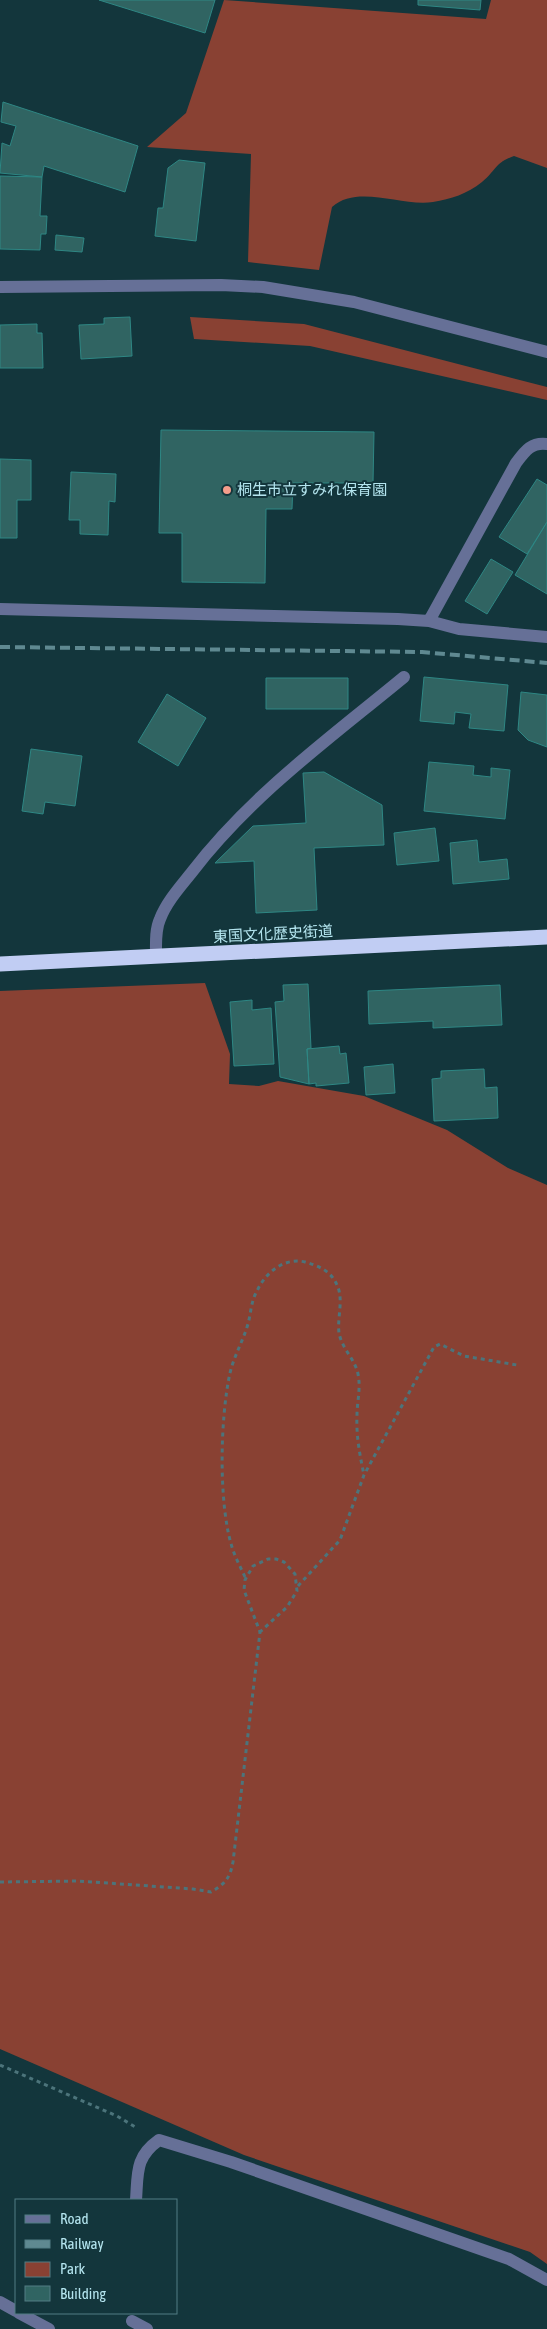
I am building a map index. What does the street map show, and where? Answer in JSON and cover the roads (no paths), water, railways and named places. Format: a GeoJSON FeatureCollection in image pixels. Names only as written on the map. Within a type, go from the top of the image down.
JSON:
{"type":"FeatureCollection","features":[{"type":"Feature","properties":{"kind":"highway","name":"東国文化歴史街道"},"geometry":{"type":"LineString","coordinates":[[0,964],[547,937]]}},
{"type":"Feature","properties":{"kind":"street"},"geometry":{"type":"LineString","coordinates":[[0,287],[221,285],[263,287],[354,302],[547,352]]}},
{"type":"Feature","properties":{"kind":"street"},"geometry":{"type":"LineString","coordinates":[[429,621],[516,464],[527,449],[534,444],[547,444]]}},
{"type":"Feature","properties":{"kind":"street"},"geometry":{"type":"LineString","coordinates":[[0,609],[334,616],[429,621],[459,629],[547,637]]}},
{"type":"Feature","properties":{"kind":"street"},"geometry":{"type":"LineString","coordinates":[[156,956],[156,935],[160,919],[170,900],[216,841],[305,758],[404,677]]}},
{"type":"Feature","properties":{"kind":"street"},"geometry":{"type":"LineString","coordinates":[[136,2199],[138,2166],[147,2149],[159,2140],[231,2162],[509,2259],[547,2280]]}},
{"type":"Feature","properties":{"kind":"street"},"geometry":{"type":"LineString","coordinates":[[0,2302],[15,2310]]}},
{"type":"Feature","properties":{"kind":"street"},"geometry":{"type":"LineString","coordinates":[[22,2314],[49,2329]]}},
{"type":"Feature","properties":{"kind":"street"},"geometry":{"type":"LineString","coordinates":[[132,2321],[147,2329]]}},
{"type":"Feature","properties":{"kind":"railway"},"geometry":{"type":"LineString","coordinates":[[0,647],[422,652],[547,663]]}},
{"type":"Feature","properties":{"kind":"place","name":"桐生市立すみれ保育園"},"geometry":{"type":"Point","coordinates":[227,490]}}]}
